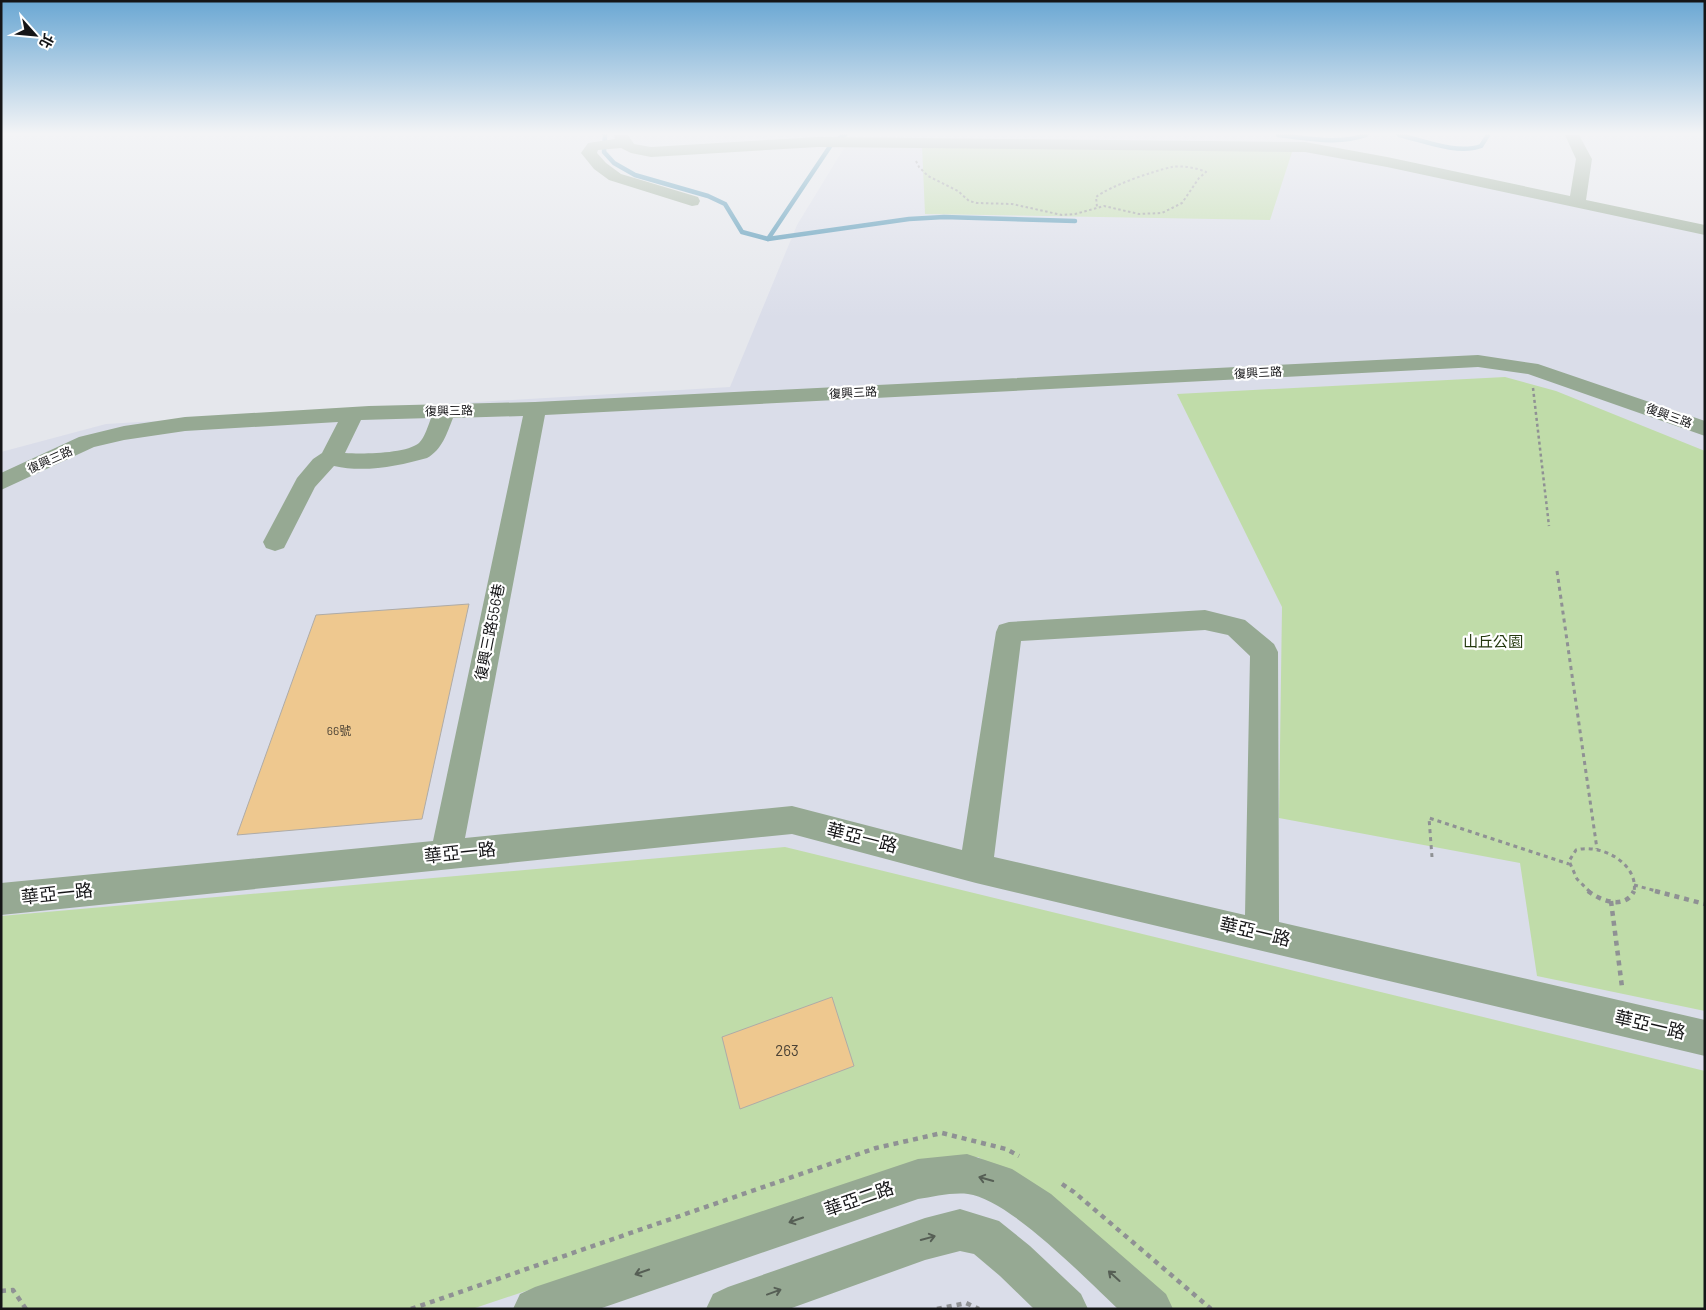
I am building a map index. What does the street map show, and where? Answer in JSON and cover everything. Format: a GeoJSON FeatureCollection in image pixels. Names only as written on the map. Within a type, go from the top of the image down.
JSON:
{"type":"FeatureCollection","features":[{"type":"Feature","properties":{"kind":"street"},"geometry":{"type":"LineString","coordinates":[[676,196],[692,201]]}},
{"type":"Feature","properties":{"kind":"street"},"geometry":{"type":"LineString","coordinates":[[1545,196],[1705,230]]}},
{"type":"Feature","properties":{"kind":"street"},"geometry":{"type":"LineString","coordinates":[[1577,203],[1578,196]]}},
{"type":"Feature","properties":{"kind":"street","name":"復興三路"},"geometry":{"type":"LineString","coordinates":[[1,482],[87,442],[124,433],[185,424],[353,414],[535,409],[1478,361],[1531,368],[1566,378],[1705,430]]}},
{"type":"Feature","properties":{"kind":"street","name":"復興三路556巷"},"geometry":{"type":"LineString","coordinates":[[446,854],[535,409]]}},
{"type":"Feature","properties":{"kind":"street"},"geometry":{"type":"LineString","coordinates":[[330,457],[346,460],[419,454],[429,446],[445,411]]}},
{"type":"Feature","properties":{"kind":"street"},"geometry":{"type":"LineString","coordinates":[[276,542],[307,479],[316,467],[330,457],[353,414]]}},
{"type":"Feature","properties":{"kind":"street"},"geometry":{"type":"LineString","coordinates":[[976,868],[1009,632],[1205,620],[1236,627],[1264,652],[1262,934]]}},
{"type":"Feature","properties":{"kind":"street","name":"華亞一路"},"geometry":{"type":"LineString","coordinates":[[1,899],[792,820],[976,868],[1705,1038]]}},
{"type":"Feature","properties":{"kind":"street","name":"華亞二路"},"geometry":{"type":"LineString","coordinates":[[535,1309],[918,1179],[968,1174],[998,1183],[1037,1208],[1151,1309]]}},
{"type":"Feature","properties":{"kind":"street"},"geometry":{"type":"LineString","coordinates":[[728,1309],[925,1238],[960,1230],[984,1236],[1015,1261],[1066,1309]]}},
{"type":"Feature","properties":{"kind":"path"},"geometry":{"type":"LineString","coordinates":[[963,196],[977,204],[1003,203],[1050,214],[1070,215],[1086,213],[1097,207],[1104,206],[1140,215],[1170,213],[1189,196]]}},
{"type":"Feature","properties":{"kind":"path"},"geometry":{"type":"LineString","coordinates":[[1097,207],[1096,198],[1098,196]]}},
{"type":"Feature","properties":{"kind":"path"},"geometry":{"type":"LineString","coordinates":[[1532,386],[1549,526]]}},
{"type":"Feature","properties":{"kind":"path"},"geometry":{"type":"LineString","coordinates":[[1557,571],[1597,849]]}},
{"type":"Feature","properties":{"kind":"path"},"geometry":{"type":"LineString","coordinates":[[1432,857],[1429,818],[1569,864]]}},
{"type":"Feature","properties":{"kind":"path"},"geometry":{"type":"LineString","coordinates":[[1583,848],[1597,849],[1612,855],[1622,862],[1629,871],[1635,889],[1632,896],[1624,900],[1611,901],[1592,894],[1575,878],[1569,864],[1571,855],[1576,850],[1583,848]]}},
{"type":"Feature","properties":{"kind":"path"},"geometry":{"type":"LineString","coordinates":[[1634,885],[1705,904]]}},
{"type":"Feature","properties":{"kind":"path"},"geometry":{"type":"LineString","coordinates":[[1611,901],[1622,987]]}},
{"type":"Feature","properties":{"kind":"path"},"geometry":{"type":"LineString","coordinates":[[1,1291],[13,1290],[26,1309]]}},
{"type":"Feature","properties":{"kind":"path"},"geometry":{"type":"LineString","coordinates":[[937,1309],[966,1304],[979,1309]]}},
{"type":"Feature","properties":{"kind":"shaded area"},"geometry":{"type":"Polygon","coordinates":[[[815,196],[1534,196],[1705,231],[1705,1309],[1,1309],[1,452],[106,424],[730,387],[797,225],[815,196]]]}},
{"type":"Feature","properties":{"kind":"green space"},"geometry":{"type":"Polygon","coordinates":[[[924,196],[1278,196],[1270,220],[925,214],[924,196]]]}},
{"type":"Feature","properties":{"kind":"green space","name":"山丘公園"},"geometry":{"type":"Polygon","coordinates":[[[1505,377],[1556,391],[1705,451],[1705,1011],[1537,976],[1520,863],[1279,818],[1282,607],[1177,394],[1505,377]]]}},
{"type":"Feature","properties":{"kind":"green space"},"geometry":{"type":"Polygon","coordinates":[[[785,847],[1705,1071],[1705,1309],[1173,1309],[1037,1189],[978,1157],[920,1160],[472,1309],[4,1309],[1,1304],[1,916],[785,847]]]}},
{"type":"Feature","properties":{"kind":"building"},"geometry":{"type":"Polygon","coordinates":[[[469,604],[422,819],[237,835],[316,615],[469,604]]]}},
{"type":"Feature","properties":{"kind":"building"},"geometry":{"type":"Polygon","coordinates":[[[832,997],[854,1066],[740,1109],[722,1037],[832,997]]]}},
{"type":"Feature","properties":{"kind":"waterway"},"geometry":{"type":"LineString","coordinates":[[708,196],[725,204],[742,232],[768,239]]}},
{"type":"Feature","properties":{"kind":"waterway"},"geometry":{"type":"LineString","coordinates":[[768,239],[797,196]]}},
{"type":"Feature","properties":{"kind":"waterway"},"geometry":{"type":"LineString","coordinates":[[768,239],[909,219],[944,217],[1075,221]]}}]}
